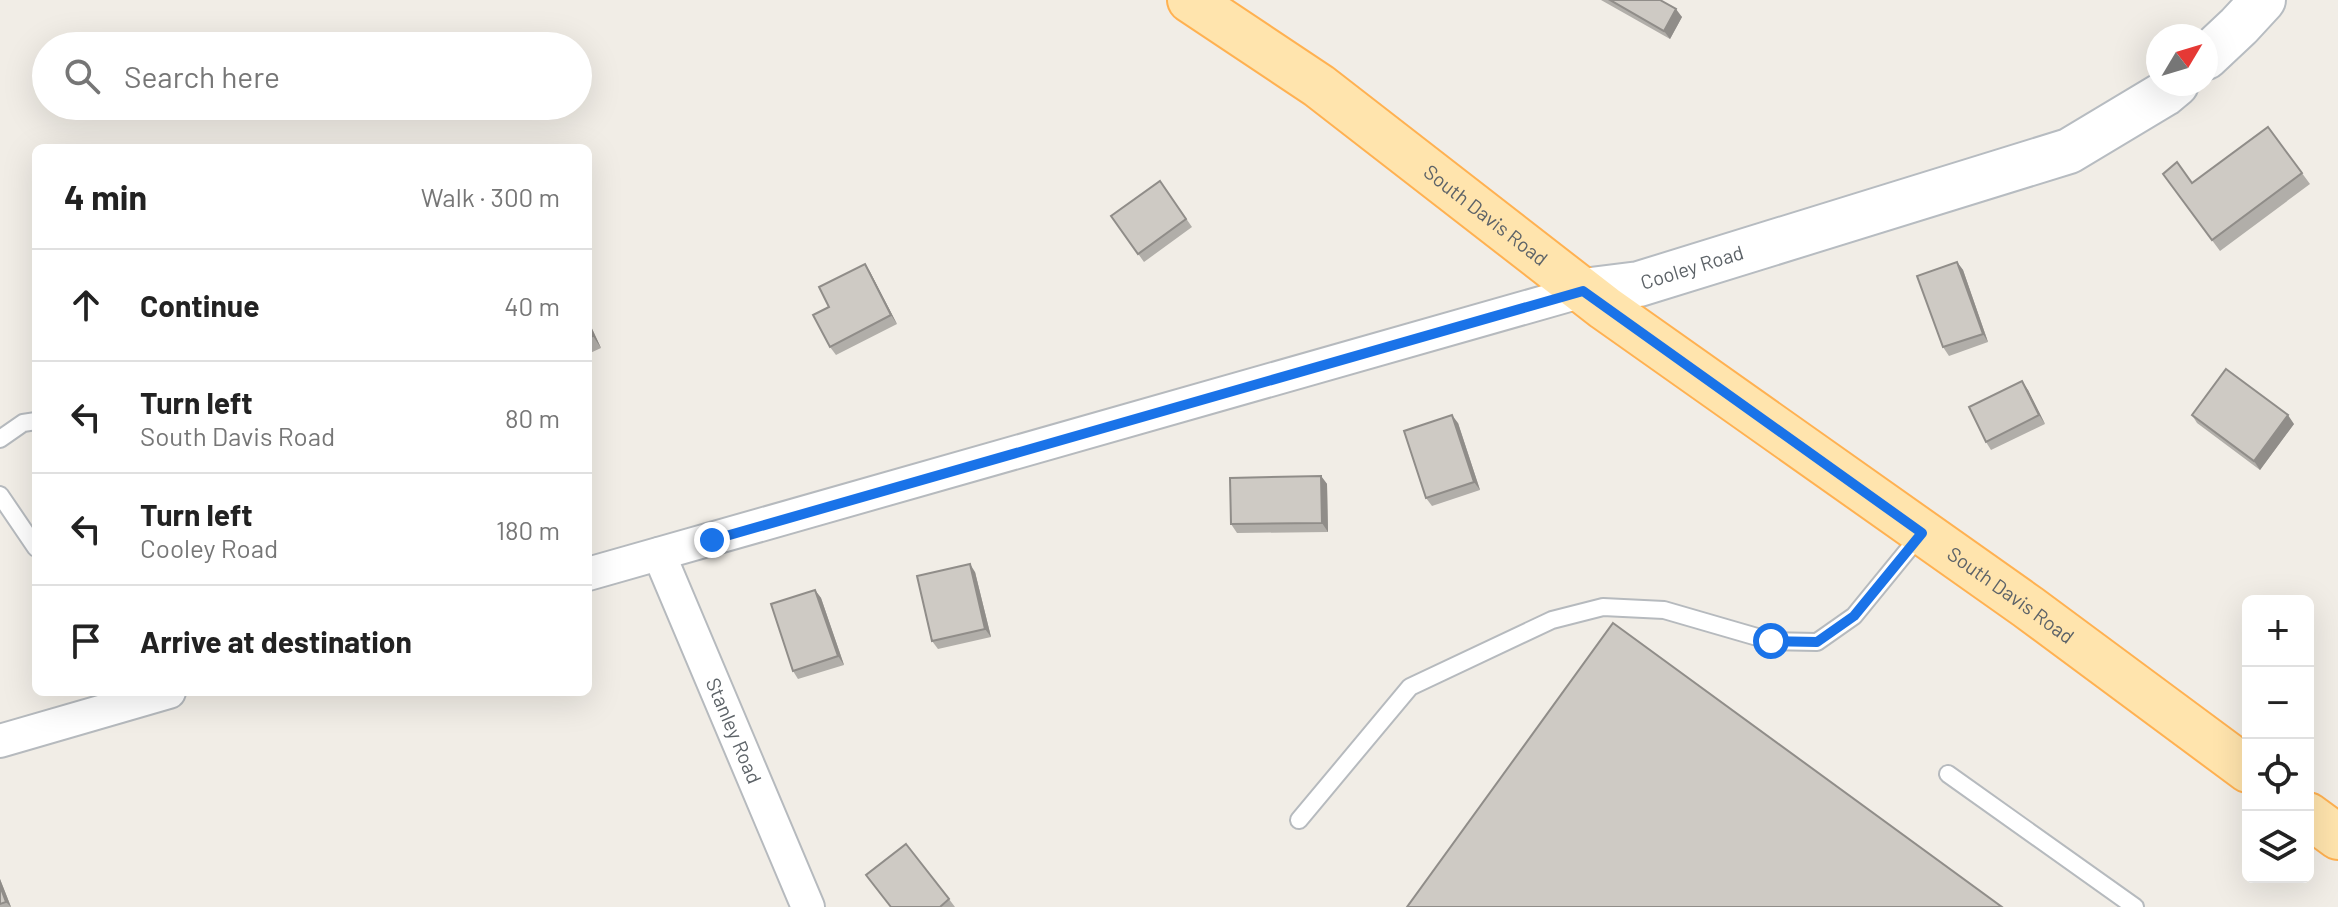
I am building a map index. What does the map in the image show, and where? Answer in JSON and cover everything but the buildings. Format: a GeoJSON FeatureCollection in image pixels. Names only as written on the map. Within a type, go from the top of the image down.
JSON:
{"type":"FeatureCollection","features":[{"type":"Feature","properties":{"kind":"main road","name":"South Davis Road"},"geometry":{"type":"LineString","coordinates":[[1190,0],[1319,86],[1583,291],[2028,607],[2242,766]]}},
{"type":"Feature","properties":{"kind":"main road"},"geometry":{"type":"LineString","coordinates":[[2314,819],[2338,837]]}},
{"type":"Feature","properties":{"kind":"street"},"geometry":{"type":"LineString","coordinates":[[2218,46],[2263,0]]}},
{"type":"Feature","properties":{"kind":"street","name":"Cooley Road"},"geometry":{"type":"LineString","coordinates":[[592,573],[1583,291],[1639,284],[2069,151],[2161,96]]}},
{"type":"Feature","properties":{"kind":"street","name":"Stanley Road"},"geometry":{"type":"LineString","coordinates":[[659,554],[808,907]]}},
{"type":"Feature","properties":{"kind":"street"},"geometry":{"type":"LineString","coordinates":[[0,741],[155,696]]}},
{"type":"Feature","properties":{"kind":"lane"},"geometry":{"type":"LineString","coordinates":[[0,439],[23,423],[32,422]]}},
{"type":"Feature","properties":{"kind":"lane"},"geometry":{"type":"LineString","coordinates":[[0,495],[32,542]]}},
{"type":"Feature","properties":{"kind":"lane"},"geometry":{"type":"LineString","coordinates":[[1299,820],[1410,687],[1552,620],[1603,607],[1664,610],[1771,641],[1817,642],[1854,616],[1922,533]]}},
{"type":"Feature","properties":{"kind":"lane"},"geometry":{"type":"LineString","coordinates":[[1948,774],[2135,907]]}},
{"type":"Feature","properties":{"kind":"route"},"geometry":{"type":"LineString","coordinates":[[712,540],[1583,291],[1922,533],[1854,616],[1817,642],[1771,641]]}}]}
